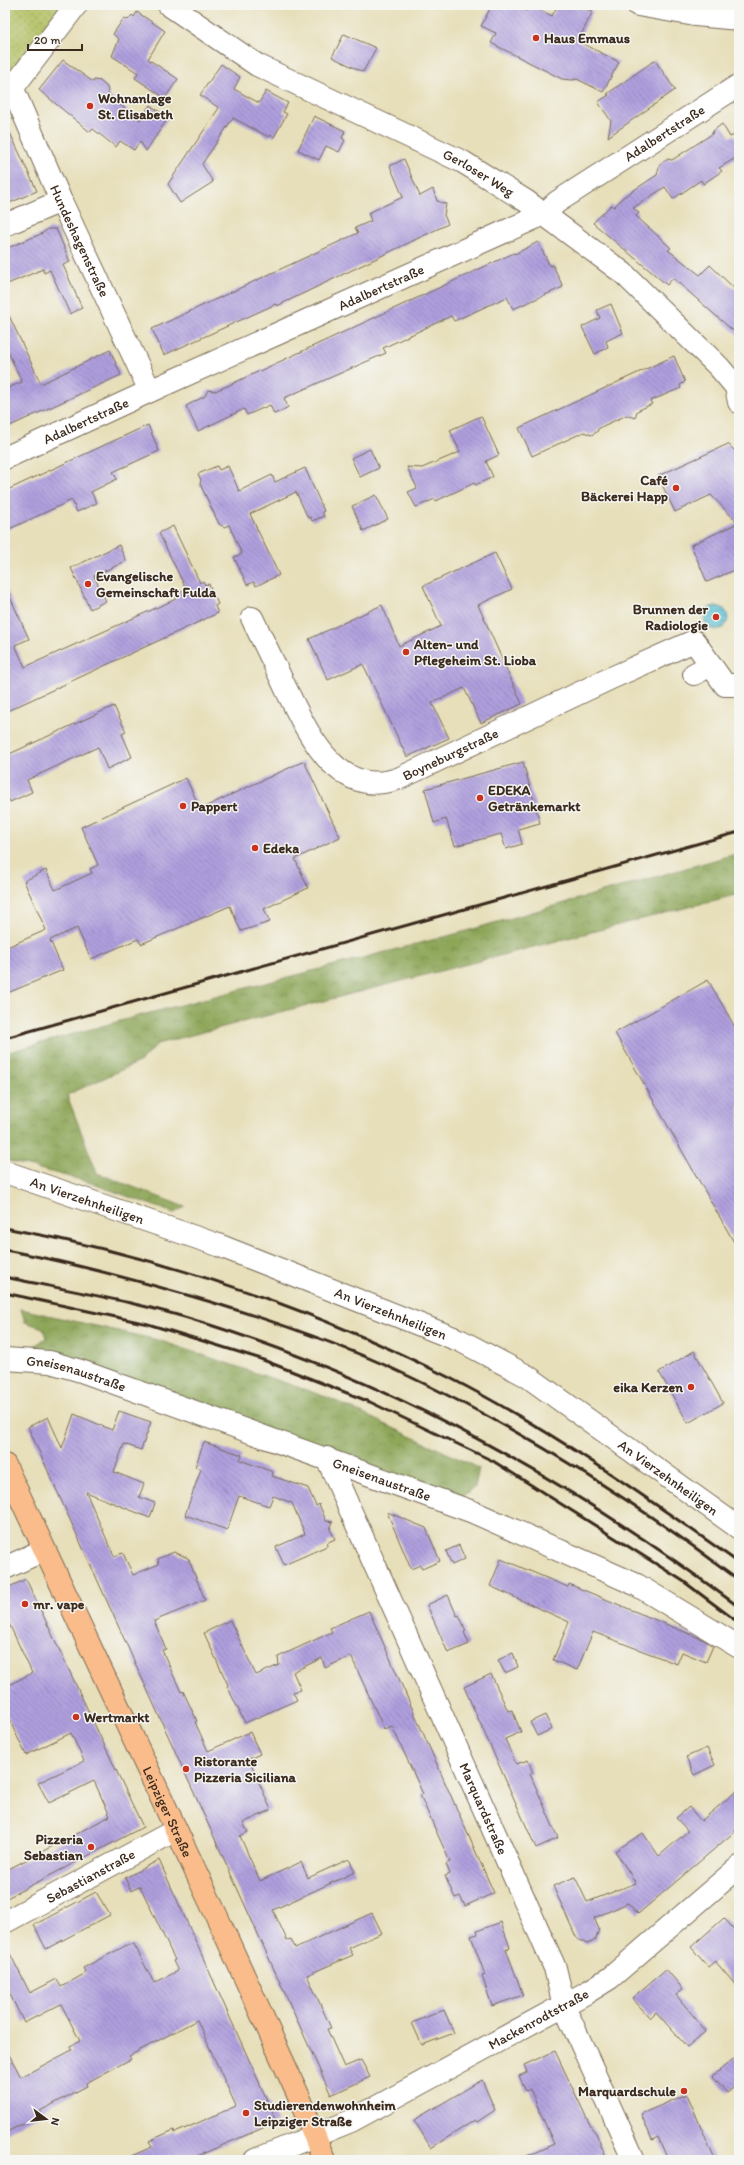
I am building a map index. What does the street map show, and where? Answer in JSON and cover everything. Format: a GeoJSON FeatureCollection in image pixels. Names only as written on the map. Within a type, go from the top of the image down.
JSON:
{"type":"FeatureCollection","features":[{"type":"Feature","properties":{"kind":"main road","name":"Leipziger Straße"},"geometry":{"type":"LineString","coordinates":[[5,1465],[300,2099],[324,2160]]}},
{"type":"Feature","properties":{"kind":"street"},"geometry":{"type":"LineString","coordinates":[[9,94],[76,5]]}},
{"type":"Feature","properties":{"kind":"street","name":"Gerloser Weg"},"geometry":{"type":"LineString","coordinates":[[169,5],[257,65],[463,162],[544,214],[623,273],[719,367],[736,387],[739,402]]}},
{"type":"Feature","properties":{"kind":"street"},"geometry":{"type":"LineString","coordinates":[[638,5],[696,15],[739,18]]}},
{"type":"Feature","properties":{"kind":"street","name":"Adalbertstraße"},"geometry":{"type":"LineString","coordinates":[[5,458],[150,391],[544,214],[557,202],[739,85]]}},
{"type":"Feature","properties":{"kind":"street","name":"Hundeshagenstraße"},"geometry":{"type":"LineString","coordinates":[[9,94],[150,391]]}},
{"type":"Feature","properties":{"kind":"street"},"geometry":{"type":"LineString","coordinates":[[5,225],[61,202]]}},
{"type":"Feature","properties":{"kind":"street","name":"Boyneburgstraße"},"geometry":{"type":"LineString","coordinates":[[252,618],[314,745],[349,775],[372,783],[382,783],[400,778],[609,679],[694,641],[702,670],[725,685],[739,685]]}},
{"type":"Feature","properties":{"kind":"street","name":"An Vierzehnheiligen"},"geometry":{"type":"LineString","coordinates":[[5,1172],[218,1245],[462,1341],[528,1376],[739,1528]]}},
{"type":"Feature","properties":{"kind":"street","name":"Gneisenaustraße"},"geometry":{"type":"LineString","coordinates":[[5,1359],[50,1362],[81,1371],[327,1458],[473,1512],[638,1585],[739,1648]]}},
{"type":"Feature","properties":{"kind":"street","name":"Marquardstraße"},"geometry":{"type":"LineString","coordinates":[[327,1458],[552,1961],[558,1977],[564,2006],[634,2160]]}},
{"type":"Feature","properties":{"kind":"street"},"geometry":{"type":"LineString","coordinates":[[5,1568],[44,1550]]}},
{"type":"Feature","properties":{"kind":"street","name":"Sebastianstraße"},"geometry":{"type":"LineString","coordinates":[[5,1922],[176,1830]]}},
{"type":"Feature","properties":{"kind":"street","name":"Mackenrodtstraße"},"geometry":{"type":"LineString","coordinates":[[255,2160],[351,2121],[564,2006],[610,1978],[739,1867]]}},
{"type":"Feature","properties":{"kind":"green space"},"geometry":{"type":"Polygon","coordinates":[[[5,5],[67,5],[5,83],[5,5]]]}},
{"type":"Feature","properties":{"kind":"green space"},"geometry":{"type":"Polygon","coordinates":[[[739,853],[739,894],[157,1044],[141,1061],[67,1095],[97,1173],[185,1207],[174,1213],[85,1181],[5,1160],[5,1053],[138,1016],[459,933],[739,853]]]}},
{"type":"Feature","properties":{"kind":"green space"},"geometry":{"type":"Polygon","coordinates":[[[21,1309],[158,1340],[327,1397],[479,1468],[475,1487],[461,1497],[33,1347],[46,1338],[43,1328],[25,1322],[21,1309]]]}},
{"type":"Feature","properties":{"kind":"water","name":"Brunnen der Radiologie"},"geometry":{"type":"Polygon","coordinates":[[[716,606],[725,609],[728,618],[725,627],[716,630],[707,627],[704,618],[707,609],[716,606]]]}},
{"type":"Feature","properties":{"kind":"building","name":"Haus Emmaus"},"geometry":{"type":"Polygon","coordinates":[[[492,5],[515,5],[526,11],[530,5],[552,16],[558,5],[569,5],[593,11],[578,41],[619,62],[603,92],[577,79],[562,79],[491,43],[496,33],[481,26],[492,5]]]}},
{"type":"Feature","properties":{"kind":"building"},"geometry":{"type":"Polygon","coordinates":[[[137,12],[165,31],[148,59],[178,79],[165,98],[135,78],[138,73],[112,56],[119,39],[113,34],[124,18],[128,20],[132,15],[134,17],[137,12]]]}},
{"type":"Feature","properties":{"kind":"building"},"geometry":{"type":"Polygon","coordinates":[[[344,34],[376,48],[363,72],[332,57],[344,34]]]}},
{"type":"Feature","properties":{"kind":"building","name":"Wohnanlage St. Elisabeth"},"geometry":{"type":"Polygon","coordinates":[[[63,60],[93,82],[94,80],[100,81],[107,87],[109,96],[140,120],[150,105],[168,118],[146,151],[140,141],[134,150],[120,141],[116,147],[93,129],[90,132],[39,90],[63,60]]]}},
{"type":"Feature","properties":{"kind":"building"},"geometry":{"type":"Polygon","coordinates":[[[655,60],[675,90],[608,137],[611,121],[598,102],[655,60]]]}},
{"type":"Feature","properties":{"kind":"building"},"geometry":{"type":"Polygon","coordinates":[[[221,64],[240,77],[234,89],[259,103],[266,91],[288,103],[283,112],[287,114],[274,137],[270,135],[269,137],[233,118],[202,164],[213,182],[180,203],[168,184],[219,108],[200,95],[221,64]]]}},
{"type":"Feature","properties":{"kind":"building"},"geometry":{"type":"Polygon","coordinates":[[[314,116],[345,131],[342,138],[345,140],[339,152],[326,146],[319,160],[298,150],[314,116]]]}},
{"type":"Feature","properties":{"kind":"building"},"geometry":{"type":"Polygon","coordinates":[[[5,122],[37,191],[5,205],[5,122]]]}},
{"type":"Feature","properties":{"kind":"building"},"geometry":{"type":"Polygon","coordinates":[[[722,124],[730,137],[734,135],[739,143],[739,156],[719,168],[722,171],[703,184],[701,180],[673,199],[665,187],[633,208],[639,213],[636,216],[671,248],[668,250],[700,275],[710,265],[739,293],[739,336],[673,278],[667,285],[593,223],[611,205],[614,207],[622,198],[657,175],[660,164],[668,159],[672,160],[712,134],[713,131],[722,124]]]}},
{"type":"Feature","properties":{"kind":"building"},"geometry":{"type":"Polygon","coordinates":[[[404,159],[420,196],[433,189],[437,201],[446,204],[444,215],[448,224],[277,306],[276,304],[164,355],[152,329],[358,233],[355,228],[371,221],[368,213],[403,197],[390,166],[404,159]]]}},
{"type":"Feature","properties":{"kind":"building"},"geometry":{"type":"Polygon","coordinates":[[[48,229],[56,229],[61,240],[70,262],[63,265],[82,308],[70,314],[50,270],[44,273],[43,269],[5,285],[5,249],[41,234],[48,229]]]}},
{"type":"Feature","properties":{"kind":"building"},"geometry":{"type":"Polygon","coordinates":[[[538,242],[550,266],[553,265],[563,287],[513,309],[507,297],[454,321],[451,316],[383,348],[386,353],[284,398],[288,407],[281,411],[274,414],[270,405],[247,415],[244,409],[198,431],[186,406],[205,396],[208,390],[215,391],[225,387],[514,253],[515,254],[538,242]]]}},
{"type":"Feature","properties":{"kind":"building"},"geometry":{"type":"Polygon","coordinates":[[[611,304],[623,333],[606,341],[608,347],[595,354],[582,327],[600,318],[597,310],[611,304]]]}},
{"type":"Feature","properties":{"kind":"building"},"geometry":{"type":"Polygon","coordinates":[[[5,307],[41,384],[110,350],[121,375],[10,426],[5,417],[5,389],[22,382],[5,345],[5,307]]]}},
{"type":"Feature","properties":{"kind":"building"},"geometry":{"type":"Polygon","coordinates":[[[674,356],[685,382],[680,385],[681,388],[650,401],[652,404],[637,411],[635,418],[627,415],[605,425],[591,435],[584,432],[532,456],[519,428],[674,356]]]}},
{"type":"Feature","properties":{"kind":"building"},"geometry":{"type":"Polygon","coordinates":[[[481,416],[499,455],[486,461],[493,477],[475,485],[474,483],[436,501],[435,499],[416,507],[408,492],[417,488],[407,467],[422,468],[460,452],[450,430],[481,416]]]}},
{"type":"Feature","properties":{"kind":"building"},"geometry":{"type":"Polygon","coordinates":[[[148,425],[159,451],[113,472],[117,479],[91,492],[97,503],[77,512],[72,500],[5,531],[5,491],[148,425]]]}},
{"type":"Feature","properties":{"kind":"building"},"geometry":{"type":"Polygon","coordinates":[[[728,444],[739,455],[739,568],[707,582],[691,545],[738,523],[711,495],[675,512],[658,476],[728,444]]]}},
{"type":"Feature","properties":{"kind":"building"},"geometry":{"type":"Polygon","coordinates":[[[370,449],[379,468],[360,477],[351,458],[370,449]]]}},
{"type":"Feature","properties":{"kind":"building"},"geometry":{"type":"Polygon","coordinates":[[[217,466],[219,470],[228,466],[239,491],[272,475],[275,482],[305,468],[324,511],[322,512],[324,516],[312,521],[310,517],[308,518],[296,492],[250,514],[279,575],[256,586],[254,582],[247,585],[234,557],[242,554],[229,525],[224,527],[219,524],[200,484],[201,480],[198,474],[217,466]]]}},
{"type":"Feature","properties":{"kind":"building"},"geometry":{"type":"Polygon","coordinates":[[[376,495],[388,519],[363,531],[352,506],[376,495]]]}},
{"type":"Feature","properties":{"kind":"building"},"geometry":{"type":"Polygon","coordinates":[[[173,526],[200,583],[203,581],[205,585],[209,584],[218,604],[215,606],[218,613],[5,712],[5,586],[29,639],[15,645],[25,667],[176,599],[174,595],[186,589],[159,533],[173,526]]]}},
{"type":"Feature","properties":{"kind":"building"},"geometry":{"type":"Polygon","coordinates":[[[119,545],[126,561],[94,576],[106,601],[90,609],[71,568],[119,545]]]}},
{"type":"Feature","properties":{"kind":"building","name":"Alten- und Pflegeheim St. Lioba"},"geometry":{"type":"Polygon","coordinates":[[[495,553],[512,589],[478,605],[522,704],[481,723],[464,688],[432,703],[449,738],[407,757],[363,664],[328,680],[309,639],[382,605],[399,646],[441,626],[423,586],[495,553]]]}},
{"type":"Feature","properties":{"kind":"building"},"geometry":{"type":"Polygon","coordinates":[[[114,706],[126,732],[122,734],[132,757],[107,769],[98,747],[27,780],[32,792],[10,802],[5,790],[5,756],[114,706]]]}},
{"type":"Feature","properties":{"kind":"building"},"geometry":{"type":"Polygon","coordinates":[[[304,761],[340,837],[295,859],[308,888],[264,909],[270,922],[241,931],[230,906],[141,944],[138,939],[91,959],[77,928],[50,940],[63,970],[5,994],[5,948],[46,930],[24,881],[46,870],[55,890],[92,873],[90,869],[98,865],[81,827],[186,778],[200,809],[304,761]]]}},
{"type":"Feature","properties":{"kind":"building","name":"EDEKA Getränkemarkt"},"geometry":{"type":"Polygon","coordinates":[[[523,762],[540,823],[518,829],[522,844],[506,849],[501,834],[455,846],[446,819],[434,823],[425,789],[523,762]]]}},
{"type":"Feature","properties":{"kind":"building"},"geometry":{"type":"Polygon","coordinates":[[[708,980],[739,1034],[739,1251],[615,1033],[708,980]]]}},
{"type":"Feature","properties":{"kind":"building","name":"eika Kerzen"},"geometry":{"type":"Polygon","coordinates":[[[694,1351],[723,1403],[688,1423],[659,1372],[694,1351]]]}},
{"type":"Feature","properties":{"kind":"building"},"geometry":{"type":"Polygon","coordinates":[[[119,1411],[151,1422],[141,1450],[124,1444],[114,1472],[144,1484],[139,1497],[155,1503],[150,1518],[86,1492],[114,1556],[123,1553],[133,1575],[159,1564],[158,1559],[174,1552],[188,1558],[205,1600],[154,1621],[166,1649],[162,1650],[181,1692],[183,1691],[197,1721],[195,1722],[208,1751],[250,1732],[260,1754],[249,1759],[271,1810],[243,1823],[248,1832],[240,1836],[260,1881],[301,1862],[308,1878],[349,1859],[355,1872],[273,1910],[287,1940],[291,1939],[295,1948],[372,1913],[382,1933],[349,1948],[353,1955],[307,1975],[331,2028],[327,2029],[344,2067],[361,2060],[370,2077],[331,2095],[28,1427],[48,1417],[62,1448],[74,1414],[112,1430],[119,1411]]]}},
{"type":"Feature","properties":{"kind":"building"},"geometry":{"type":"Polygon","coordinates":[[[204,1442],[242,1455],[240,1460],[273,1472],[272,1476],[308,1488],[316,1506],[319,1504],[326,1521],[333,1522],[330,1529],[335,1539],[328,1542],[327,1546],[284,1565],[276,1547],[305,1534],[292,1503],[273,1496],[269,1506],[239,1496],[227,1530],[185,1515],[201,1469],[195,1467],[204,1442]]]}},
{"type":"Feature","properties":{"kind":"building"},"geometry":{"type":"Polygon","coordinates":[[[387,1512],[426,1528],[440,1561],[422,1569],[420,1565],[411,1569],[387,1512]]]}},
{"type":"Feature","properties":{"kind":"building"},"geometry":{"type":"Polygon","coordinates":[[[459,1545],[465,1559],[452,1565],[446,1551],[459,1545]]]}},
{"type":"Feature","properties":{"kind":"building"},"geometry":{"type":"Polygon","coordinates":[[[501,1559],[568,1587],[569,1584],[704,1640],[713,1646],[706,1662],[682,1652],[677,1664],[593,1632],[577,1670],[553,1660],[569,1622],[490,1586],[501,1559]]]}},
{"type":"Feature","properties":{"kind":"building"},"geometry":{"type":"Polygon","coordinates":[[[26,1579],[143,1827],[5,1899],[5,1871],[110,1816],[94,1781],[49,1803],[38,1783],[84,1761],[71,1733],[26,1755],[5,1711],[5,1687],[32,1673],[5,1615],[5,1589],[26,1579]]]}},
{"type":"Feature","properties":{"kind":"building"},"geometry":{"type":"Polygon","coordinates":[[[448,1595],[457,1616],[459,1615],[466,1631],[464,1632],[469,1644],[448,1653],[427,1605],[448,1595]]]}},
{"type":"Feature","properties":{"kind":"building"},"geometry":{"type":"Polygon","coordinates":[[[369,1611],[494,1893],[465,1906],[460,1896],[455,1898],[445,1876],[450,1874],[446,1864],[450,1862],[420,1795],[423,1794],[392,1726],[384,1729],[351,1656],[325,1668],[322,1658],[293,1672],[301,1690],[293,1692],[297,1700],[245,1723],[204,1633],[230,1620],[256,1675],[279,1665],[278,1657],[332,1632],[330,1628],[369,1611]]]}},
{"type":"Feature","properties":{"kind":"building"},"geometry":{"type":"Polygon","coordinates":[[[513,1653],[518,1667],[505,1673],[498,1660],[513,1653]]]}},
{"type":"Feature","properties":{"kind":"building"},"geometry":{"type":"Polygon","coordinates":[[[491,1674],[508,1711],[512,1710],[521,1732],[505,1739],[516,1764],[528,1760],[533,1773],[530,1774],[558,1838],[536,1848],[464,1687],[491,1674]]]}},
{"type":"Feature","properties":{"kind":"building"},"geometry":{"type":"Polygon","coordinates":[[[545,1715],[552,1729],[537,1736],[530,1722],[545,1715]]]}},
{"type":"Feature","properties":{"kind":"building"},"geometry":{"type":"Polygon","coordinates":[[[707,1748],[715,1765],[694,1775],[686,1757],[707,1748]]]}},
{"type":"Feature","properties":{"kind":"building"},"geometry":{"type":"Polygon","coordinates":[[[739,1789],[739,1828],[638,1914],[628,1903],[594,1918],[599,1929],[596,1939],[587,1944],[577,1939],[553,1886],[575,1877],[587,1902],[636,1883],[615,1851],[643,1833],[659,1856],[688,1831],[676,1818],[689,1807],[701,1821],[739,1789]]]}},
{"type":"Feature","properties":{"kind":"building"},"geometry":{"type":"Polygon","coordinates":[[[159,1860],[277,2122],[188,2160],[122,2160],[152,2147],[149,2141],[174,2130],[175,2133],[236,2106],[197,2020],[129,2056],[131,2059],[86,2083],[87,2086],[40,2111],[42,2114],[5,2133],[5,2047],[21,2077],[72,2050],[70,2046],[80,2041],[61,2004],[24,2023],[5,1984],[5,1944],[30,1993],[57,1979],[61,1987],[86,1973],[83,1968],[127,1945],[134,1944],[154,1983],[178,1971],[173,1961],[175,1960],[140,1886],[131,1891],[125,1878],[159,1860]]]}},
{"type":"Feature","properties":{"kind":"building"},"geometry":{"type":"Polygon","coordinates":[[[96,1892],[110,1915],[46,1949],[34,1925],[96,1892]]]}},
{"type":"Feature","properties":{"kind":"building"},"geometry":{"type":"Polygon","coordinates":[[[724,1918],[739,1935],[739,1989],[715,1961],[708,1967],[691,1947],[724,1918]]]}},
{"type":"Feature","properties":{"kind":"building"},"geometry":{"type":"Polygon","coordinates":[[[501,1922],[510,1948],[506,1949],[523,1995],[492,2006],[482,1976],[485,1975],[471,1936],[478,1934],[477,1931],[501,1922]]]}},
{"type":"Feature","properties":{"kind":"building"},"geometry":{"type":"Polygon","coordinates":[[[666,1969],[683,1989],[676,1995],[706,2031],[687,2047],[656,2012],[650,2018],[632,1998],[666,1969]]]}},
{"type":"Feature","properties":{"kind":"building"},"geometry":{"type":"Polygon","coordinates":[[[444,2010],[454,2033],[422,2045],[412,2023],[444,2010]]]}},
{"type":"Feature","properties":{"kind":"building"},"geometry":{"type":"Polygon","coordinates":[[[555,2051],[591,2127],[596,2133],[607,2160],[518,2160],[554,2144],[530,2089],[526,2091],[519,2076],[527,2072],[524,2065],[555,2051]]]}},
{"type":"Feature","properties":{"kind":"building"},"geometry":{"type":"Polygon","coordinates":[[[739,2054],[739,2083],[727,2093],[713,2076],[739,2054]]]}},
{"type":"Feature","properties":{"kind":"building"},"geometry":{"type":"Polygon","coordinates":[[[482,2080],[495,2110],[477,2122],[475,2120],[431,2148],[414,2120],[482,2080]]]}},
{"type":"Feature","properties":{"kind":"building"},"geometry":{"type":"Polygon","coordinates":[[[687,2094],[715,2160],[668,2160],[658,2137],[652,2140],[641,2114],[687,2094]]]}},
{"type":"Feature","properties":{"kind":"railway"},"geometry":{"type":"LineString","coordinates":[[5,1038],[739,832]]}},
{"type":"Feature","properties":{"kind":"railway"},"geometry":{"type":"LineString","coordinates":[[5,1228],[120,1253],[177,1269],[288,1307],[397,1352],[488,1398],[562,1442],[634,1489],[739,1563]]}},
{"type":"Feature","properties":{"kind":"railway"},"geometry":{"type":"LineString","coordinates":[[5,1250],[109,1273],[211,1302],[308,1334],[379,1362],[490,1418],[576,1468],[699,1550],[739,1580]]}},
{"type":"Feature","properties":{"kind":"railway"},"geometry":{"type":"LineString","coordinates":[[5,1277],[105,1297],[204,1323],[277,1348],[348,1376],[484,1442],[549,1479],[614,1519],[739,1607]]}},
{"type":"Feature","properties":{"kind":"railway"},"geometry":{"type":"LineString","coordinates":[[5,1293],[148,1324],[258,1358],[370,1402],[493,1461],[683,1581],[739,1623]]}},
{"type":"Feature","properties":{"kind":"place","name":"Haus Emmaus"},"geometry":{"type":"Point","coordinates":[536,38]}},
{"type":"Feature","properties":{"kind":"place","name":"Wohnanlage St. Elisabeth"},"geometry":{"type":"Point","coordinates":[90,106]}},
{"type":"Feature","properties":{"kind":"place","name":"Café Bäckerei Happ"},"geometry":{"type":"Point","coordinates":[676,488]}},
{"type":"Feature","properties":{"kind":"place","name":"Evangelische Gemeinschaft Fulda"},"geometry":{"type":"Point","coordinates":[88,584]}},
{"type":"Feature","properties":{"kind":"place","name":"Brunnen der Radiologie"},"geometry":{"type":"Point","coordinates":[716,617]}},
{"type":"Feature","properties":{"kind":"place","name":"Alten- und Pflegeheim St. Lioba"},"geometry":{"type":"Point","coordinates":[406,652]}},
{"type":"Feature","properties":{"kind":"place","name":"EDEKA Getränkemarkt"},"geometry":{"type":"Point","coordinates":[480,798]}},
{"type":"Feature","properties":{"kind":"place","name":"Pappert"},"geometry":{"type":"Point","coordinates":[183,806]}},
{"type":"Feature","properties":{"kind":"place","name":"Edeka"},"geometry":{"type":"Point","coordinates":[255,848]}},
{"type":"Feature","properties":{"kind":"place","name":"eika Kerzen"},"geometry":{"type":"Point","coordinates":[691,1387]}},
{"type":"Feature","properties":{"kind":"place","name":"mr. vape"},"geometry":{"type":"Point","coordinates":[25,1604]}},
{"type":"Feature","properties":{"kind":"place","name":"Wertmarkt"},"geometry":{"type":"Point","coordinates":[76,1717]}},
{"type":"Feature","properties":{"kind":"place","name":"Ristorante Pizzeria Siciliana"},"geometry":{"type":"Point","coordinates":[186,1769]}},
{"type":"Feature","properties":{"kind":"place","name":"Pizzeria Sebastian"},"geometry":{"type":"Point","coordinates":[91,1847]}},
{"type":"Feature","properties":{"kind":"place","name":"Marquardschule"},"geometry":{"type":"Point","coordinates":[684,2091]}},
{"type":"Feature","properties":{"kind":"place","name":"Studierendenwohnheim Leipziger Straße"},"geometry":{"type":"Point","coordinates":[246,2113]}}]}
